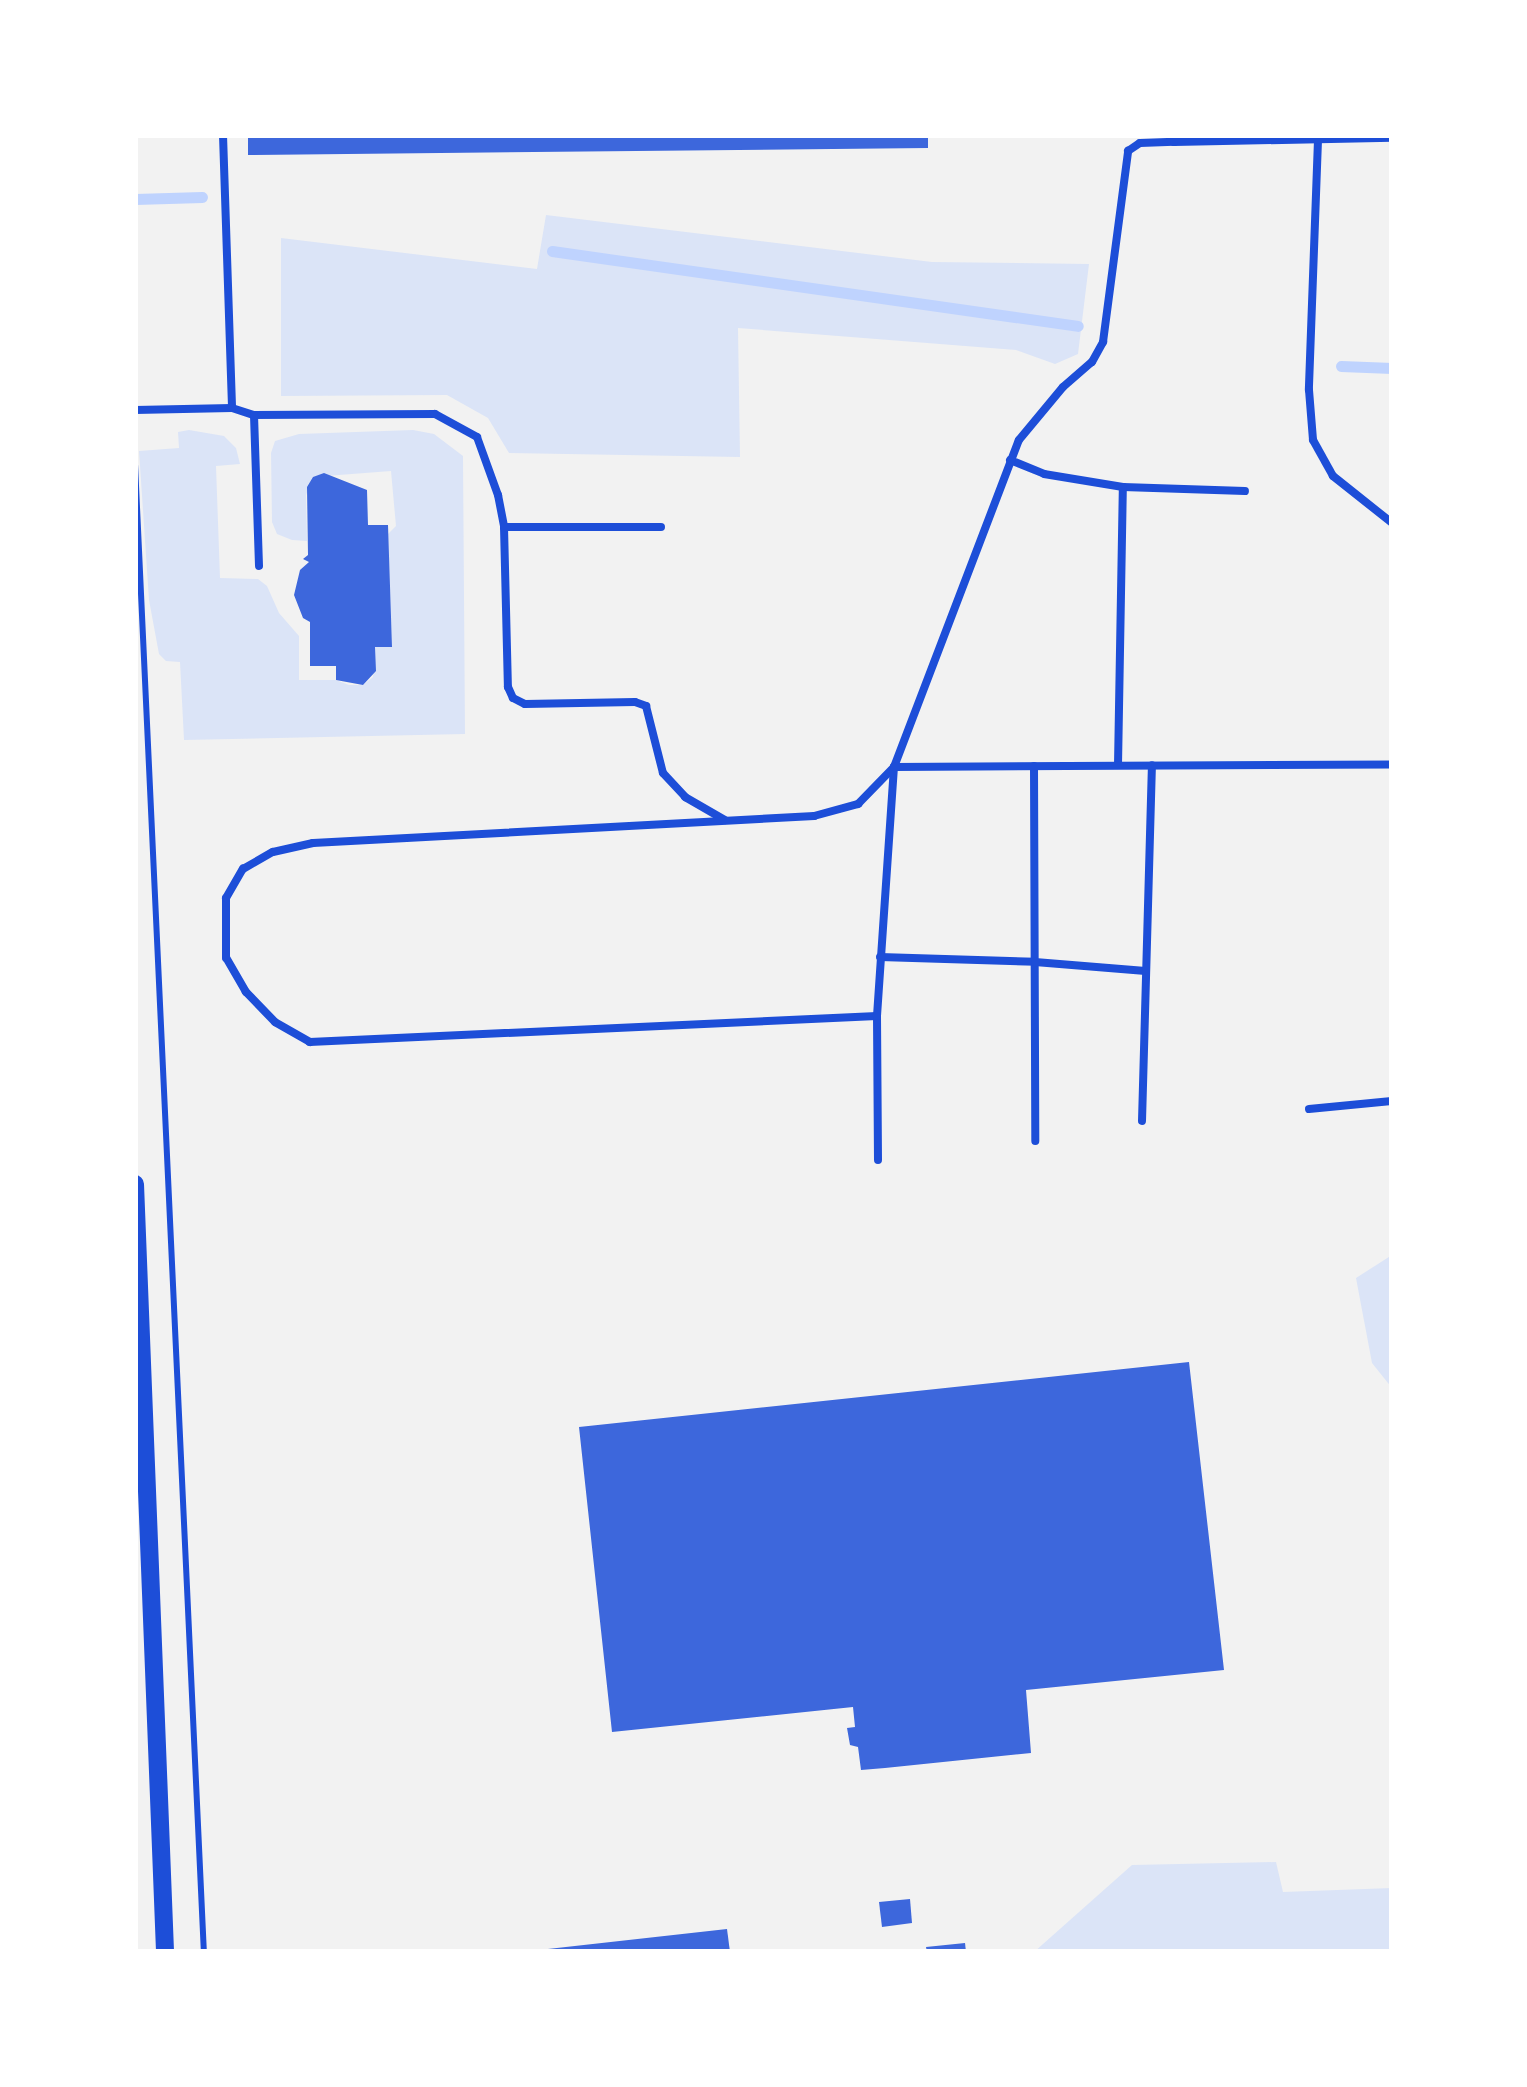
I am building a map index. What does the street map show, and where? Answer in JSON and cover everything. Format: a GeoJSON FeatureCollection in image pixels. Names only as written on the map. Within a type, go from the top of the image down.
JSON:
{"type":"FeatureCollection","features":[{"type":"Feature","properties":{"kind":"street"},"geometry":{"type":"LineString","coordinates":[[135,1184],[165,1952]]}},
{"type":"Feature","properties":{"kind":"lane"},"geometry":{"type":"LineString","coordinates":[[223,135],[232,408]]}},
{"type":"Feature","properties":{"kind":"lane"},"geometry":{"type":"LineString","coordinates":[[878,1160],[877,1016],[894,767],[1010,460],[1033,421],[1092,362],[1103,342],[1128,150],[1140,143],[1174,138],[1392,138]]}},
{"type":"Feature","properties":{"kind":"lane"},"geometry":{"type":"LineString","coordinates":[[1318,140],[1308,390],[1313,440],[1333,476],[1392,522]]}},
{"type":"Feature","properties":{"kind":"lane"},"geometry":{"type":"LineString","coordinates":[[135,410],[232,408],[254,415],[435,414],[458,423],[477,437],[486,456],[504,527],[508,687],[513,698],[525,704],[635,702],[646,706],[664,772],[685,797],[724,820]]}},
{"type":"Feature","properties":{"kind":"lane"},"geometry":{"type":"LineString","coordinates":[[254,415],[259,566]]}},
{"type":"Feature","properties":{"kind":"lane"},"geometry":{"type":"LineString","coordinates":[[1010,460],[1044,474],[1123,487],[1245,491]]}},
{"type":"Feature","properties":{"kind":"lane"},"geometry":{"type":"LineString","coordinates":[[1118,766],[1123,487]]}},
{"type":"Feature","properties":{"kind":"lane"},"geometry":{"type":"LineString","coordinates":[[504,527],[661,527]]}},
{"type":"Feature","properties":{"kind":"lane"},"geometry":{"type":"LineString","coordinates":[[877,1016],[310,1042],[276,1022],[246,992],[226,958],[226,898],[243,869],[272,852],[313,843],[814,816],[858,804],[894,767],[1392,764]]}},
{"type":"Feature","properties":{"kind":"lane"},"geometry":{"type":"LineString","coordinates":[[1034,766],[1036,1141]]}},
{"type":"Feature","properties":{"kind":"lane"},"geometry":{"type":"LineString","coordinates":[[1142,1121],[1152,766]]}},
{"type":"Feature","properties":{"kind":"lane"},"geometry":{"type":"LineString","coordinates":[[880,957],[1035,962],[1146,971]]}},
{"type":"Feature","properties":{"kind":"lane"},"geometry":{"type":"LineString","coordinates":[[1309,1109],[1392,1101]]}},
{"type":"Feature","properties":{"kind":"path"},"geometry":{"type":"LineString","coordinates":[[135,464],[204,1952]]}},
{"type":"Feature","properties":{"kind":"shaded area"},"geometry":{"type":"Polygon","coordinates":[[[546,215],[932,262],[1089,264],[1078,354],[1055,364],[1016,350],[738,328],[740,457],[509,453],[488,418],[447,395],[281,396],[281,238],[537,269],[546,215]]]}},
{"type":"Feature","properties":{"kind":"shaded area"},"geometry":{"type":"Polygon","coordinates":[[[413,430],[434,434],[463,456],[465,734],[184,740],[180,662],[166,661],[159,654],[149,600],[139,451],[179,448],[178,432],[224,436],[236,448],[240,464],[216,466],[220,578],[258,579],[267,586],[279,613],[299,636],[299,680],[336,680],[349,685],[363,685],[373,677],[375,647],[392,646],[388,534],[396,526],[391,471],[313,477],[306,495],[307,541],[292,540],[277,534],[272,522],[271,453],[275,441],[299,434],[413,430]]]}},
{"type":"Feature","properties":{"kind":"shaded area"},"geometry":{"type":"Polygon","coordinates":[[[1392,1255],[1392,1388],[1372,1363],[1356,1278],[1392,1255]]]}},
{"type":"Feature","properties":{"kind":"shaded area"},"geometry":{"type":"Polygon","coordinates":[[[1276,1862],[1283,1892],[1392,1888],[1392,1952],[1034,1952],[1132,1865],[1276,1862]]]}},
{"type":"Feature","properties":{"kind":"building"},"geometry":{"type":"Polygon","coordinates":[[[248,135],[928,135],[928,148],[248,155],[248,135]]]}},
{"type":"Feature","properties":{"kind":"building"},"geometry":{"type":"Polygon","coordinates":[[[324,473],[367,490],[368,525],[388,525],[392,647],[375,647],[376,671],[363,685],[336,680],[336,666],[310,666],[310,622],[303,618],[294,595],[300,570],[309,562],[303,559],[308,555],[307,487],[313,477],[324,473]]]}},
{"type":"Feature","properties":{"kind":"building"},"geometry":{"type":"Polygon","coordinates":[[[1189,1362],[1224,1670],[1026,1690],[1031,1753],[885,1768],[861,1770],[858,1747],[850,1745],[847,1728],[855,1727],[853,1707],[612,1732],[579,1427],[1189,1362]]]}},
{"type":"Feature","properties":{"kind":"building"},"geometry":{"type":"Polygon","coordinates":[[[910,1899],[912,1923],[882,1927],[879,1902],[910,1899]]]}},
{"type":"Feature","properties":{"kind":"building"},"geometry":{"type":"Polygon","coordinates":[[[727,1929],[730,1952],[539,1952],[539,1950],[727,1929]]]}},
{"type":"Feature","properties":{"kind":"building"},"geometry":{"type":"Polygon","coordinates":[[[965,1943],[966,1952],[927,1952],[926,1947],[965,1943]]]}},
{"type":"Feature","properties":{"kind":"waterway"},"geometry":{"type":"LineString","coordinates":[[135,199],[202,197]]}},
{"type":"Feature","properties":{"kind":"waterway"},"geometry":{"type":"LineString","coordinates":[[552,251],[1078,326]]}},
{"type":"Feature","properties":{"kind":"waterway"},"geometry":{"type":"LineString","coordinates":[[1341,366],[1392,368]]}}]}
